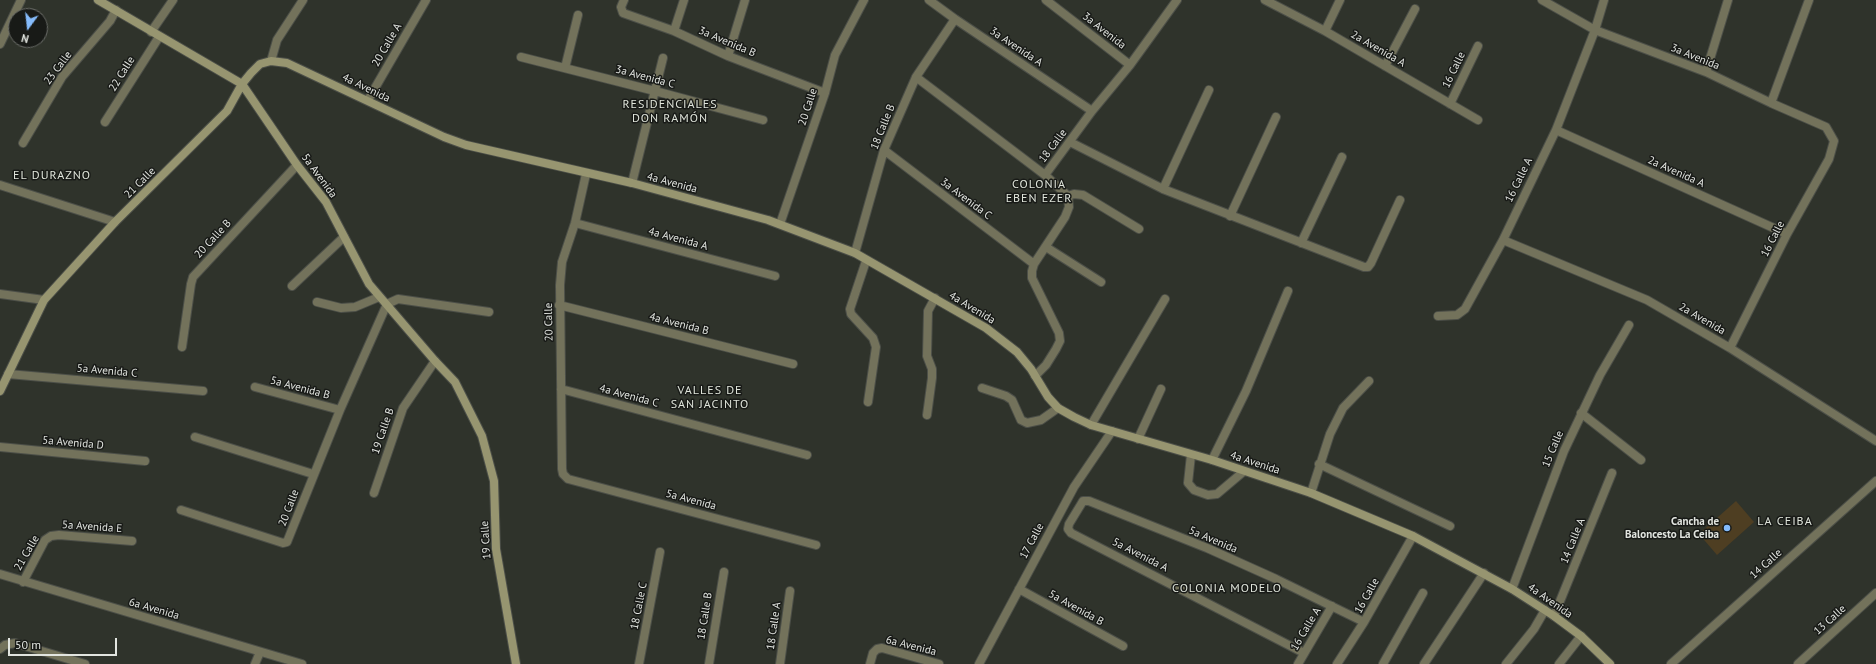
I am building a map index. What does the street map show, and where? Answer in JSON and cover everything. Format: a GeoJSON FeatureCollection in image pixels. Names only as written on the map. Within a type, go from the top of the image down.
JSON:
{"type":"FeatureCollection","features":[{"type":"Feature","properties":{"kind":"street"},"geometry":{"type":"LineString","coordinates":[[0,44],[21,0]]}},
{"type":"Feature","properties":{"kind":"street","name":"5a Avenida"},"geometry":{"type":"LineString","coordinates":[[98,0],[159,37],[242,84],[297,165],[326,202],[369,284],[455,382],[473,417]]}},
{"type":"Feature","properties":{"kind":"street"},"geometry":{"type":"LineString","coordinates":[[151,32],[173,0]]}},
{"type":"Feature","properties":{"kind":"street"},"geometry":{"type":"LineString","coordinates":[[271,61],[277,40],[302,0]]}},
{"type":"Feature","properties":{"kind":"street","name":"20 Calle A"},"geometry":{"type":"LineString","coordinates":[[368,100],[426,0]]}},
{"type":"Feature","properties":{"kind":"street","name":"3a Avenida B"},"geometry":{"type":"LineString","coordinates":[[624,0],[621,11],[674,31],[728,56],[825,93]]}},
{"type":"Feature","properties":{"kind":"street"},"geometry":{"type":"LineString","coordinates":[[674,31],[684,0]]}},
{"type":"Feature","properties":{"kind":"street"},"geometry":{"type":"LineString","coordinates":[[728,56],[745,0]]}},
{"type":"Feature","properties":{"kind":"street","name":"20 Calle"},"geometry":{"type":"LineString","coordinates":[[780,224],[825,93],[835,55],[864,0]]}},
{"type":"Feature","properties":{"kind":"street","name":"3a Avenida A"},"geometry":{"type":"LineString","coordinates":[[929,0],[955,20],[1092,111]]}},
{"type":"Feature","properties":{"kind":"street","name":"3a Avenida"},"geometry":{"type":"LineString","coordinates":[[1046,0],[1130,65]]}},
{"type":"Feature","properties":{"kind":"street","name":"18 Calle"},"geometry":{"type":"LineString","coordinates":[[1068,196],[1045,175],[1092,111],[1130,65],[1177,0]]}},
{"type":"Feature","properties":{"kind":"street","name":"2a Avenida A"},"geometry":{"type":"LineString","coordinates":[[1265,0],[1325,32],[1478,120]]}},
{"type":"Feature","properties":{"kind":"street"},"geometry":{"type":"LineString","coordinates":[[1325,32],[1340,0]]}},
{"type":"Feature","properties":{"kind":"street","name":"3a Avenida"},"geometry":{"type":"LineString","coordinates":[[1542,0],[1595,30],[1706,72],[1826,127],[1834,141]]}},
{"type":"Feature","properties":{"kind":"street"},"geometry":{"type":"LineString","coordinates":[[1595,30],[1604,0]]}},
{"type":"Feature","properties":{"kind":"street"},"geometry":{"type":"LineString","coordinates":[[1706,72],[1728,0]]}},
{"type":"Feature","properties":{"kind":"street"},"geometry":{"type":"LineString","coordinates":[[1771,103],[1809,0]]}},
{"type":"Feature","properties":{"kind":"street"},"geometry":{"type":"LineString","coordinates":[[1385,66],[1415,9]]}},
{"type":"Feature","properties":{"kind":"street","name":"23 Calle"},"geometry":{"type":"LineString","coordinates":[[23,143],[62,77],[110,21],[116,10]]}},
{"type":"Feature","properties":{"kind":"street"},"geometry":{"type":"LineString","coordinates":[[565,68],[578,14]]}},
{"type":"Feature","properties":{"kind":"street","name":"18 Calle B"},"geometry":{"type":"LineString","coordinates":[[855,253],[884,150],[916,78],[955,20]]}},
{"type":"Feature","properties":{"kind":"street","name":"16 Calle A"},"geometry":{"type":"LineString","coordinates":[[1438,316],[1457,315],[1465,309],[1503,240],[1556,130],[1595,30]]}},
{"type":"Feature","properties":{"kind":"street","name":"22 Calle"},"geometry":{"type":"LineString","coordinates":[[105,122],[159,37]]}},
{"type":"Feature","properties":{"kind":"street","name":"16 Calle"},"geometry":{"type":"LineString","coordinates":[[1450,104],[1478,46]]}},
{"type":"Feature","properties":{"kind":"street","name":"3a Avenida C"},"geometry":{"type":"LineString","coordinates":[[521,57],[763,120]]}},
{"type":"Feature","properties":{"kind":"street"},"geometry":{"type":"LineString","coordinates":[[632,183],[663,58]]}},
{"type":"Feature","properties":{"kind":"street","name":"21 Calle"},"geometry":{"type":"LineString","coordinates":[[0,390],[44,300],[115,222],[227,112],[242,84],[251,73],[260,64],[271,61]]}},
{"type":"Feature","properties":{"kind":"street","name":"4a Avenida"},"geometry":{"type":"LineString","coordinates":[[271,61],[287,63],[444,137],[466,145],[586,174],[632,183],[780,224],[855,253],[986,328],[1017,352],[1035,376],[1048,397],[1058,408],[1090,425],[1212,460],[1243,472],[1311,493],[1412,536],[1484,573],[1545,610],[1580,636],[1610,664]]}},
{"type":"Feature","properties":{"kind":"street"},"geometry":{"type":"LineString","coordinates":[[916,78],[1045,175]]}},
{"type":"Feature","properties":{"kind":"street"},"geometry":{"type":"LineString","coordinates":[[1163,189],[1209,90]]}},
{"type":"Feature","properties":{"kind":"street"},"geometry":{"type":"LineString","coordinates":[[1230,216],[1276,116]]}},
{"type":"Feature","properties":{"kind":"street","name":"2a Avenida A"},"geometry":{"type":"LineString","coordinates":[[1556,130],[1787,234]]}},
{"type":"Feature","properties":{"kind":"street","name":"16 Calle"},"geometry":{"type":"LineString","coordinates":[[1730,348],[1787,234],[1829,159],[1834,141]]}},
{"type":"Feature","properties":{"kind":"street"},"geometry":{"type":"LineString","coordinates":[[1070,142],[1163,189],[1364,267],[1368,267],[1371,263],[1400,200]]}},
{"type":"Feature","properties":{"kind":"street","name":"3a Avenida C"},"geometry":{"type":"LineString","coordinates":[[884,150],[1034,264]]}},
{"type":"Feature","properties":{"kind":"street"},"geometry":{"type":"LineString","coordinates":[[1301,243],[1342,157]]}},
{"type":"Feature","properties":{"kind":"street","name":"20 Calle B"},"geometry":{"type":"LineString","coordinates":[[182,346],[191,284],[194,277],[297,165]]}},
{"type":"Feature","properties":{"kind":"street","name":"20 Calle"},"geometry":{"type":"LineString","coordinates":[[563,474],[559,305],[562,262],[574,223],[586,174]]}},
{"type":"Feature","properties":{"kind":"street"},"geometry":{"type":"LineString","coordinates":[[0,185],[115,222]]}},
{"type":"Feature","properties":{"kind":"street"},"geometry":{"type":"LineString","coordinates":[[1035,376],[1046,365],[1060,342],[1059,333],[1032,278],[1034,264],[1065,217],[1069,207],[1068,196],[1074,194],[1083,195],[1139,229]]}},
{"type":"Feature","properties":{"kind":"street","name":"4a Avenida A"},"geometry":{"type":"LineString","coordinates":[[574,223],[775,276]]}},
{"type":"Feature","properties":{"kind":"street"},"geometry":{"type":"LineString","coordinates":[[292,286],[344,237]]}},
{"type":"Feature","properties":{"kind":"street","name":"2a Avenida"},"geometry":{"type":"LineString","coordinates":[[1503,240],[1647,300],[1730,348],[1876,441]]}},
{"type":"Feature","properties":{"kind":"street"},"geometry":{"type":"LineString","coordinates":[[1046,246],[1101,282]]}},
{"type":"Feature","properties":{"kind":"street"},"geometry":{"type":"LineString","coordinates":[[866,260],[850,309],[851,314],[873,338],[876,347],[868,402]]}},
{"type":"Feature","properties":{"kind":"street"},"geometry":{"type":"LineString","coordinates":[[1212,460],[1246,391],[1288,291]]}},
{"type":"Feature","properties":{"kind":"street"},"geometry":{"type":"LineString","coordinates":[[0,294],[44,300]]}},
{"type":"Feature","properties":{"kind":"street"},"geometry":{"type":"LineString","coordinates":[[317,302],[341,308],[355,307],[379,297]]}},
{"type":"Feature","properties":{"kind":"street"},"geometry":{"type":"LineString","coordinates":[[928,415],[932,369],[927,356],[928,311],[934,298]]}},
{"type":"Feature","properties":{"kind":"street"},"geometry":{"type":"LineString","coordinates":[[387,304],[398,299],[488,312]]}},
{"type":"Feature","properties":{"kind":"street"},"geometry":{"type":"LineString","coordinates":[[1090,425],[1165,299]]}},
{"type":"Feature","properties":{"kind":"street","name":"20 Calle"},"geometry":{"type":"LineString","coordinates":[[181,510],[283,543],[287,542],[313,474],[387,304]]}},
{"type":"Feature","properties":{"kind":"street","name":"4a Avenida B"},"geometry":{"type":"LineString","coordinates":[[559,305],[793,364]]}},
{"type":"Feature","properties":{"kind":"street","name":"15 Calle"},"geometry":{"type":"LineString","coordinates":[[1512,589],[1564,451],[1581,413],[1629,325]]}},
{"type":"Feature","properties":{"kind":"street","name":"19 Calle B"},"geometry":{"type":"LineString","coordinates":[[374,493],[403,408],[435,361]]}},
{"type":"Feature","properties":{"kind":"street","name":"5a Avenida C"},"geometry":{"type":"LineString","coordinates":[[8,374],[203,391]]}},
{"type":"Feature","properties":{"kind":"street"},"geometry":{"type":"LineString","coordinates":[[1311,493],[1319,464],[1330,434],[1343,408],[1369,381]]}},
{"type":"Feature","properties":{"kind":"street","name":"5a Avenida B"},"geometry":{"type":"LineString","coordinates":[[255,387],[340,410]]}},
{"type":"Feature","properties":{"kind":"street","name":"4a Avenida C"},"geometry":{"type":"LineString","coordinates":[[561,388],[807,455]]}},
{"type":"Feature","properties":{"kind":"street"},"geometry":{"type":"LineString","coordinates":[[982,388],[1006,396],[1012,400],[1022,420],[1027,423],[1041,420],[1058,408]]}},
{"type":"Feature","properties":{"kind":"street"},"geometry":{"type":"LineString","coordinates":[[1138,439],[1161,389]]}},
{"type":"Feature","properties":{"kind":"street"},"geometry":{"type":"LineString","coordinates":[[1581,413],[1642,460]]}},
{"type":"Feature","properties":{"kind":"street","name":"19 Calle"},"geometry":{"type":"LineString","coordinates":[[473,417],[487,452],[494,482],[496,549],[516,664]]}},
{"type":"Feature","properties":{"kind":"street","name":"17 Calle"},"geometry":{"type":"LineString","coordinates":[[979,664],[1074,487],[1112,431]]}},
{"type":"Feature","properties":{"kind":"street"},"geometry":{"type":"LineString","coordinates":[[195,437],[313,474]]}},
{"type":"Feature","properties":{"kind":"street","name":"5a Avenida D"},"geometry":{"type":"LineString","coordinates":[[0,447],[144,460]]}},
{"type":"Feature","properties":{"kind":"street"},"geometry":{"type":"LineString","coordinates":[[1191,455],[1188,483],[1194,490],[1208,494],[1217,494],[1243,472]]}},
{"type":"Feature","properties":{"kind":"street"},"geometry":{"type":"LineString","coordinates":[[1319,464],[1450,526]]}},
{"type":"Feature","properties":{"kind":"street","name":"5a Avenida"},"geometry":{"type":"LineString","coordinates":[[563,474],[568,479],[816,545]]}},
{"type":"Feature","properties":{"kind":"street","name":"14 Calle A"},"geometry":{"type":"LineString","coordinates":[[1554,616],[1612,474]]}},
{"type":"Feature","properties":{"kind":"street","name":"14 Calle"},"geometry":{"type":"LineString","coordinates":[[1671,664],[1876,481]]}},
{"type":"Feature","properties":{"kind":"street","name":"5a Avenida"},"geometry":{"type":"LineString","coordinates":[[1071,532],[1068,529],[1069,524],[1083,502],[1089,501],[1207,548],[1364,622]]}},
{"type":"Feature","properties":{"kind":"street","name":"5a Avenida A"},"geometry":{"type":"LineString","coordinates":[[1071,532],[1304,653]]}},
{"type":"Feature","properties":{"kind":"street","name":"21 Calle"},"geometry":{"type":"LineString","coordinates":[[23,582],[45,540],[51,536]]}},
{"type":"Feature","properties":{"kind":"street","name":"5a Avenida E"},"geometry":{"type":"LineString","coordinates":[[51,536],[132,541]]}},
{"type":"Feature","properties":{"kind":"street","name":"16 Calle"},"geometry":{"type":"LineString","coordinates":[[1337,664],[1364,622],[1412,536]]}},
{"type":"Feature","properties":{"kind":"street","name":"18 Calle C"},"geometry":{"type":"LineString","coordinates":[[639,664],[660,552]]}},
{"type":"Feature","properties":{"kind":"street","name":"18 Calle B"},"geometry":{"type":"LineString","coordinates":[[709,664],[724,572]]}},
{"type":"Feature","properties":{"kind":"street"},"geometry":{"type":"LineString","coordinates":[[1424,664],[1484,573]]}},
{"type":"Feature","properties":{"kind":"street","name":"6a Avenida"},"geometry":{"type":"LineString","coordinates":[[0,574],[302,664]]}},
{"type":"Feature","properties":{"kind":"street","name":"5a Avenida B"},"geometry":{"type":"LineString","coordinates":[[1019,589],[1123,646]]}},
{"type":"Feature","properties":{"kind":"street","name":"18 Calle A"},"geometry":{"type":"LineString","coordinates":[[780,664],[790,591]]}},
{"type":"Feature","properties":{"kind":"street"},"geometry":{"type":"LineString","coordinates":[[1383,664],[1423,593]]}},
{"type":"Feature","properties":{"kind":"street","name":"13 Calle"},"geometry":{"type":"LineString","coordinates":[[1798,664],[1876,593]]}},
{"type":"Feature","properties":{"kind":"street","name":"16 Calle A"},"geometry":{"type":"LineString","coordinates":[[1298,664],[1332,606]]}},
{"type":"Feature","properties":{"kind":"street"},"geometry":{"type":"LineString","coordinates":[[1506,664],[1534,629],[1545,610]]}},
{"type":"Feature","properties":{"kind":"street"},"geometry":{"type":"LineString","coordinates":[[1559,664],[1580,636]]}},
{"type":"Feature","properties":{"kind":"street"},"geometry":{"type":"LineString","coordinates":[[0,649],[10,643],[85,664]]}},
{"type":"Feature","properties":{"kind":"street","name":"6a Avenida"},"geometry":{"type":"LineString","coordinates":[[870,664],[873,653],[877,649],[882,648],[939,664]]}},
{"type":"Feature","properties":{"kind":"street"},"geometry":{"type":"LineString","coordinates":[[255,664],[260,652]]}},
{"type":"Feature","properties":{"kind":"shaded area","name":"Cancha de Baloncesto La Ceiba"},"geometry":{"type":"Polygon","coordinates":[[[1736,501],[1754,522],[1717,555],[1699,534],[1736,501]]]}},
{"type":"Feature","properties":{"kind":"place","name":"Cancha de Baloncesto La Ceiba"},"geometry":{"type":"Point","coordinates":[1727,528]}},
{"type":"Feature","properties":{"kind":"district","name":"RESIDENCIALES DON RAMÓN"},"geometry":{"type":"Point","coordinates":[670,112]}},
{"type":"Feature","properties":{"kind":"district","name":"EL DURAZNO"},"geometry":{"type":"Point","coordinates":[52,176]}},
{"type":"Feature","properties":{"kind":"district","name":"COLONIA EBEN EZER"},"geometry":{"type":"Point","coordinates":[1039,192]}},
{"type":"Feature","properties":{"kind":"district","name":"VALLES DE SAN JACINTO"},"geometry":{"type":"Point","coordinates":[710,398]}},
{"type":"Feature","properties":{"kind":"district","name":"LA CEIBA"},"geometry":{"type":"Point","coordinates":[1785,522]}},
{"type":"Feature","properties":{"kind":"district","name":"COLONIA MODELO"},"geometry":{"type":"Point","coordinates":[1227,589]}}]}
